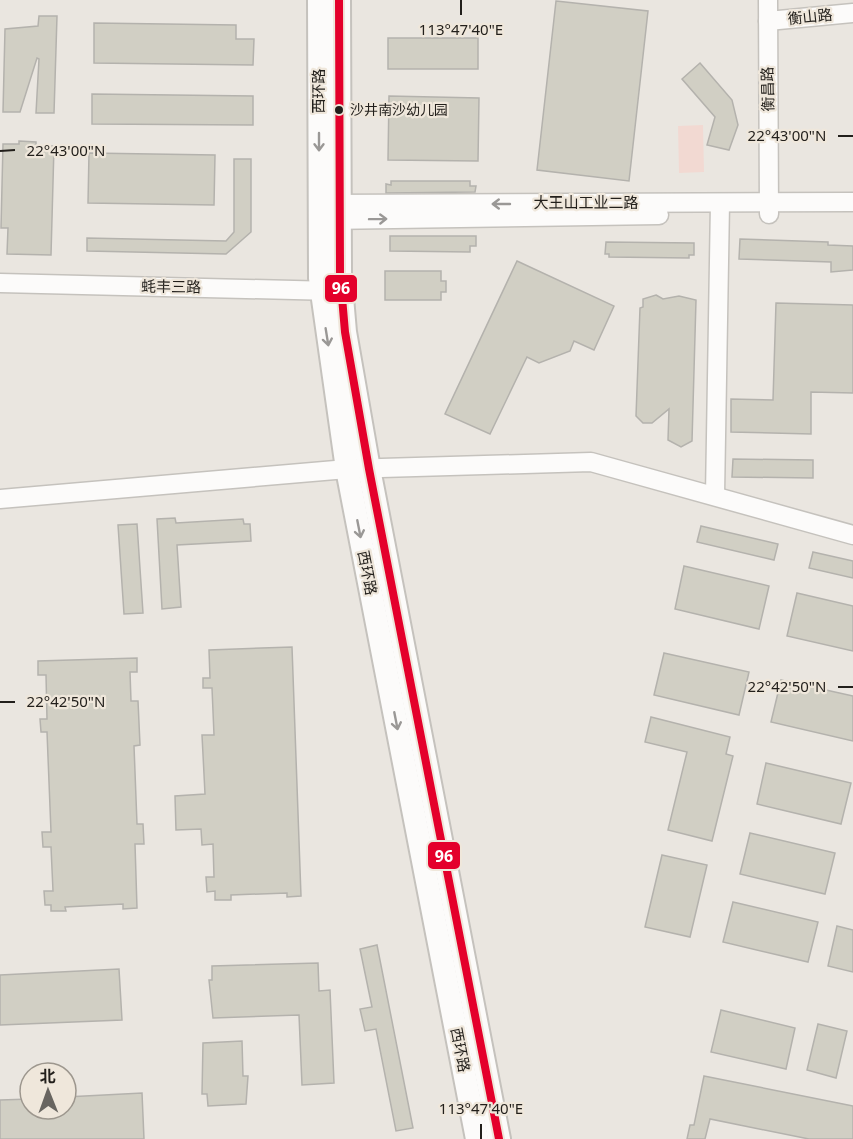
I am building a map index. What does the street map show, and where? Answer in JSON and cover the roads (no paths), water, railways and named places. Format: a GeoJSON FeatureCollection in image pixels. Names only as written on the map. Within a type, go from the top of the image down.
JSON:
{"type":"FeatureCollection","features":[{"type":"Feature","properties":{"kind":"main road","name":"西环路"},"geometry":{"type":"LineString","coordinates":[[319,0],[331,286],[345,332],[358,469],[477,1139]]}},
{"type":"Feature","properties":{"kind":"main road","name":"西环路"},"geometry":{"type":"LineString","coordinates":[[329,212],[339,0]]}},
{"type":"Feature","properties":{"kind":"main road","name":"西环路"},"geometry":{"type":"LineString","coordinates":[[358,469],[499,1139]]}},
{"type":"Feature","properties":{"kind":"street","name":"衡昌路"},"geometry":{"type":"LineString","coordinates":[[768,0],[769,208]]}},
{"type":"Feature","properties":{"kind":"street","name":"衡山路"},"geometry":{"type":"LineString","coordinates":[[768,21],[853,13]]}},
{"type":"Feature","properties":{"kind":"street","name":"大王山工业二路"},"geometry":{"type":"LineString","coordinates":[[769,208],[853,202]]}},
{"type":"Feature","properties":{"kind":"street"},"geometry":{"type":"LineString","coordinates":[[715,495],[720,208]]}},
{"type":"Feature","properties":{"kind":"street","name":"大王山工业二路"},"geometry":{"type":"LineString","coordinates":[[329,212],[769,208],[853,213]]}},
{"type":"Feature","properties":{"kind":"street","name":"蚝丰三路"},"geometry":{"type":"LineString","coordinates":[[0,274],[331,286]]}},
{"type":"Feature","properties":{"kind":"street","name":"蚝丰三路"},"geometry":{"type":"LineString","coordinates":[[0,283],[331,286]]}},
{"type":"Feature","properties":{"kind":"street"},"geometry":{"type":"LineString","coordinates":[[0,499],[358,469],[591,462],[853,535]]}},
{"type":"Feature","properties":{"kind":"place","name":"沙井南沙幼儿园"},"geometry":{"type":"Point","coordinates":[339,110]}}]}
